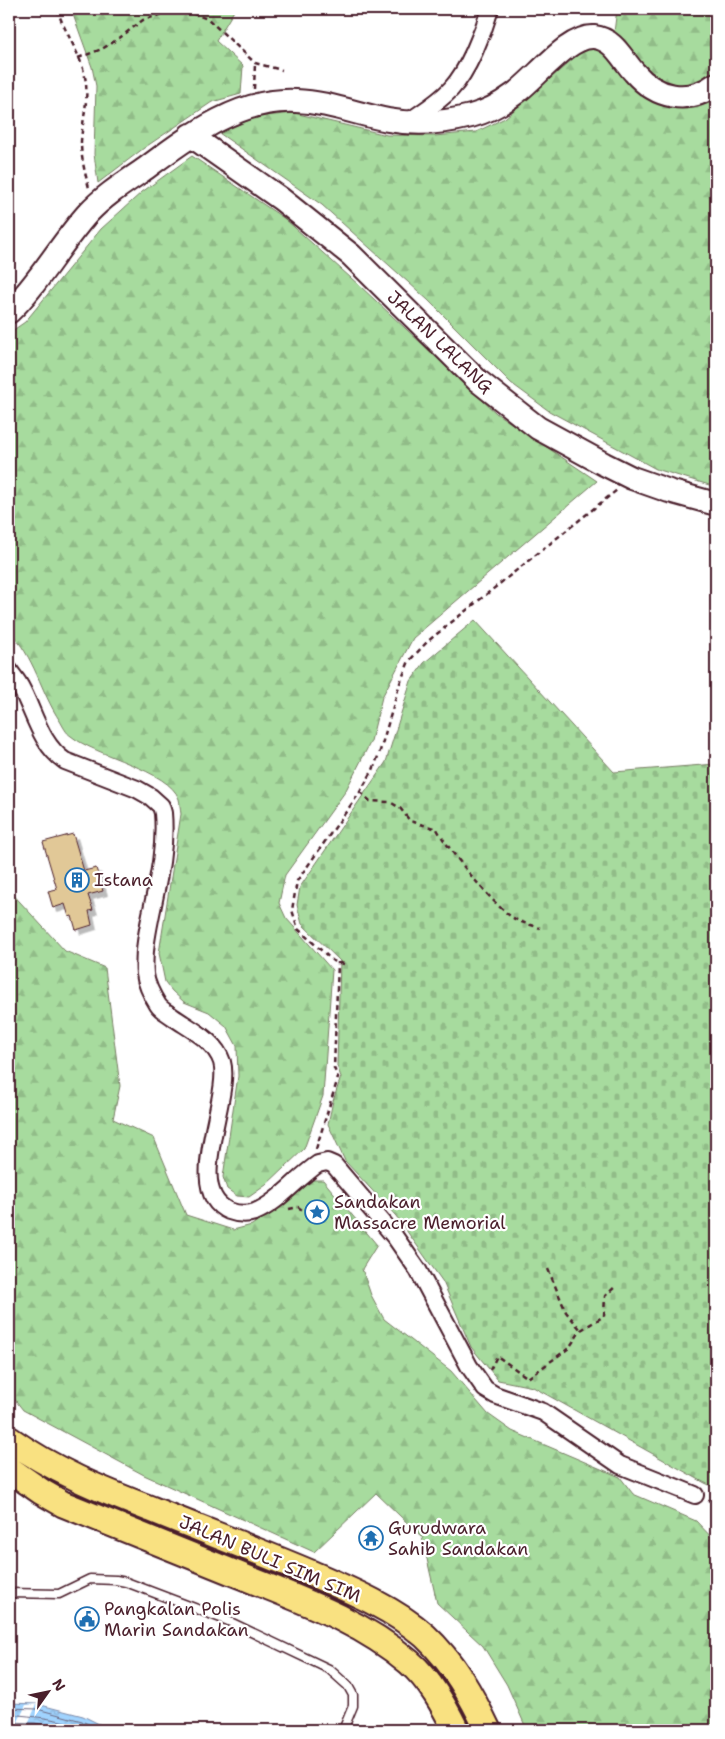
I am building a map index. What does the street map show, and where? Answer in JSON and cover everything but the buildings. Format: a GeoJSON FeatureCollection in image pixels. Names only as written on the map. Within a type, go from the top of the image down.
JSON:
{"type":"FeatureCollection","features":[{"type":"Feature","properties":{"kind":"main road","name":"JALAN BULI SIM SIM"},"geometry":{"type":"LineString","coordinates":[[9,1439],[30,1454],[68,1475],[339,1585],[404,1620],[426,1637],[459,1677],[475,1702],[488,1730]]}},
{"type":"Feature","properties":{"kind":"main road","name":"JALAN BULI SIM SIM"},"geometry":{"type":"LineString","coordinates":[[9,1469],[63,1504],[309,1603],[358,1627],[411,1663],[435,1691],[456,1730]]}},
{"type":"Feature","properties":{"kind":"street"},"geometry":{"type":"LineString","coordinates":[[407,123],[436,103],[452,88],[470,59],[490,9]]}},
{"type":"Feature","properties":{"kind":"street"},"geometry":{"type":"LineString","coordinates":[[9,312],[42,275],[70,234],[106,196],[190,136],[229,115],[253,105],[297,100],[407,123],[456,120],[493,107],[514,95],[572,43],[583,38],[595,37],[605,40],[615,47],[634,72],[662,94],[680,97],[698,94],[716,84]]}},
{"type":"Feature","properties":{"kind":"street","name":"JALAN LALANG"},"geometry":{"type":"LineString","coordinates":[[190,136],[281,200],[351,255],[476,380],[538,428],[632,478],[716,504]]}},
{"type":"Feature","properties":{"kind":"street"},"geometry":{"type":"LineString","coordinates":[[9,670],[20,685],[44,738],[55,754],[65,761],[137,789],[151,797],[161,806],[163,813],[160,869],[144,951],[145,976],[159,1007],[213,1045],[222,1062],[223,1087],[211,1138],[209,1179],[215,1200],[222,1208],[235,1213],[246,1214],[256,1212],[269,1204],[318,1164],[327,1162],[334,1165],[395,1237],[418,1270],[468,1366],[494,1396],[543,1412],[620,1465],[695,1495]]}},
{"type":"Feature","properties":{"kind":"lane"},"geometry":{"type":"LineString","coordinates":[[9,1593],[59,1594],[90,1579],[116,1580],[126,1582],[226,1620],[329,1669],[348,1686],[353,1695],[353,1701],[343,1730]]}},
{"type":"Feature","properties":{"kind":"path"},"geometry":{"type":"LineString","coordinates":[[57,9],[84,70],[86,86],[81,144],[83,165],[94,208]]}},
{"type":"Feature","properties":{"kind":"path"},"geometry":{"type":"LineString","coordinates":[[78,58],[102,49],[143,20],[166,13],[191,14],[208,19],[255,63],[282,70]]}},
{"type":"Feature","properties":{"kind":"path"},"geometry":{"type":"LineString","coordinates":[[253,105],[255,63]]}},
{"type":"Feature","properties":{"kind":"path"},"geometry":{"type":"LineString","coordinates":[[344,964],[333,961],[298,929],[292,910],[297,881],[360,792],[373,770],[400,683],[410,661],[428,641],[632,478]]}},
{"type":"Feature","properties":{"kind":"path"},"geometry":{"type":"LineString","coordinates":[[360,792],[370,801],[390,802],[400,808],[410,822],[437,829],[444,842],[492,898],[513,918],[540,928]]}},
{"type":"Feature","properties":{"kind":"path"},"geometry":{"type":"LineString","coordinates":[[315,1154],[338,1078],[334,1068],[338,962]]}},
{"type":"Feature","properties":{"kind":"path"},"geometry":{"type":"LineString","coordinates":[[548,1269],[566,1312],[581,1330]]}},
{"type":"Feature","properties":{"kind":"path"},"geometry":{"type":"LineString","coordinates":[[482,1384],[497,1356],[528,1378],[569,1348],[581,1330],[604,1316],[605,1296],[616,1286]]}},
{"type":"Feature","properties":{"kind":"green space"},"geometry":{"type":"Polygon","coordinates":[[[71,9],[235,9],[216,41],[243,66],[241,94],[212,102],[144,148],[98,183],[94,154],[96,86],[92,67],[71,9]]]}},
{"type":"Feature","properties":{"kind":"green space"},"geometry":{"type":"Polygon","coordinates":[[[617,9],[716,9],[716,487],[656,469],[549,411],[511,383],[428,300],[322,205],[219,133],[256,117],[294,113],[387,135],[435,136],[476,132],[505,118],[582,51],[593,47],[611,56],[617,9]]]}},
{"type":"Feature","properties":{"kind":"green space"},"geometry":{"type":"Polygon","coordinates":[[[192,156],[285,219],[496,413],[597,481],[413,638],[382,697],[371,741],[345,792],[285,875],[279,903],[286,918],[332,970],[323,1096],[304,1149],[266,1185],[249,1197],[237,1196],[227,1189],[223,1177],[238,1076],[237,1046],[226,1026],[209,1012],[184,1002],[172,991],[165,982],[159,953],[181,814],[179,799],[172,789],[161,780],[69,735],[53,710],[25,652],[9,631],[9,333],[25,322],[101,229],[142,192],[192,156]]]}},
{"type":"Feature","properties":{"kind":"green space"},"geometry":{"type":"Polygon","coordinates":[[[475,620],[614,772],[716,764],[716,1488],[533,1387],[498,1380],[471,1347],[443,1282],[396,1216],[345,1161],[328,1124],[341,1077],[337,1066],[340,961],[302,924],[297,905],[300,887],[386,762],[411,681],[424,663],[475,620]]]}},
{"type":"Feature","properties":{"kind":"green space"},"geometry":{"type":"Polygon","coordinates":[[[9,890],[65,951],[105,968],[120,1086],[113,1119],[154,1138],[186,1215],[233,1230],[252,1225],[313,1180],[323,1180],[377,1245],[362,1269],[371,1295],[384,1319],[451,1371],[488,1414],[512,1431],[620,1477],[633,1494],[696,1521],[716,1542],[714,1612],[716,1614],[716,1730],[527,1730],[507,1685],[483,1646],[437,1603],[422,1537],[376,1493],[314,1552],[144,1475],[23,1410],[9,1392],[9,890]]]}},
{"type":"Feature","properties":{"kind":"water"},"geometry":{"type":"Polygon","coordinates":[[[9,1703],[37,1704],[83,1716],[111,1730],[9,1730],[9,1703]]]}},
{"type":"Feature","properties":{"kind":"pier"},"geometry":{"type":"Polygon","coordinates":[[[37,1704],[25,1730],[14,1730],[26,1705],[37,1704]]]}},
{"type":"Feature","properties":{"kind":"place","name":"Istana"},"geometry":{"type":"Point","coordinates":[77,880]}},
{"type":"Feature","properties":{"kind":"place","name":"Sandakan Massacre Memorial"},"geometry":{"type":"Point","coordinates":[317,1212]}},
{"type":"Feature","properties":{"kind":"place","name":"Gurudwara Sahib Sandakan"},"geometry":{"type":"Point","coordinates":[371,1538]}},
{"type":"Feature","properties":{"kind":"place","name":"Pangkalan Polis Marin Sandakan"},"geometry":{"type":"Point","coordinates":[87,1619]}}]}
